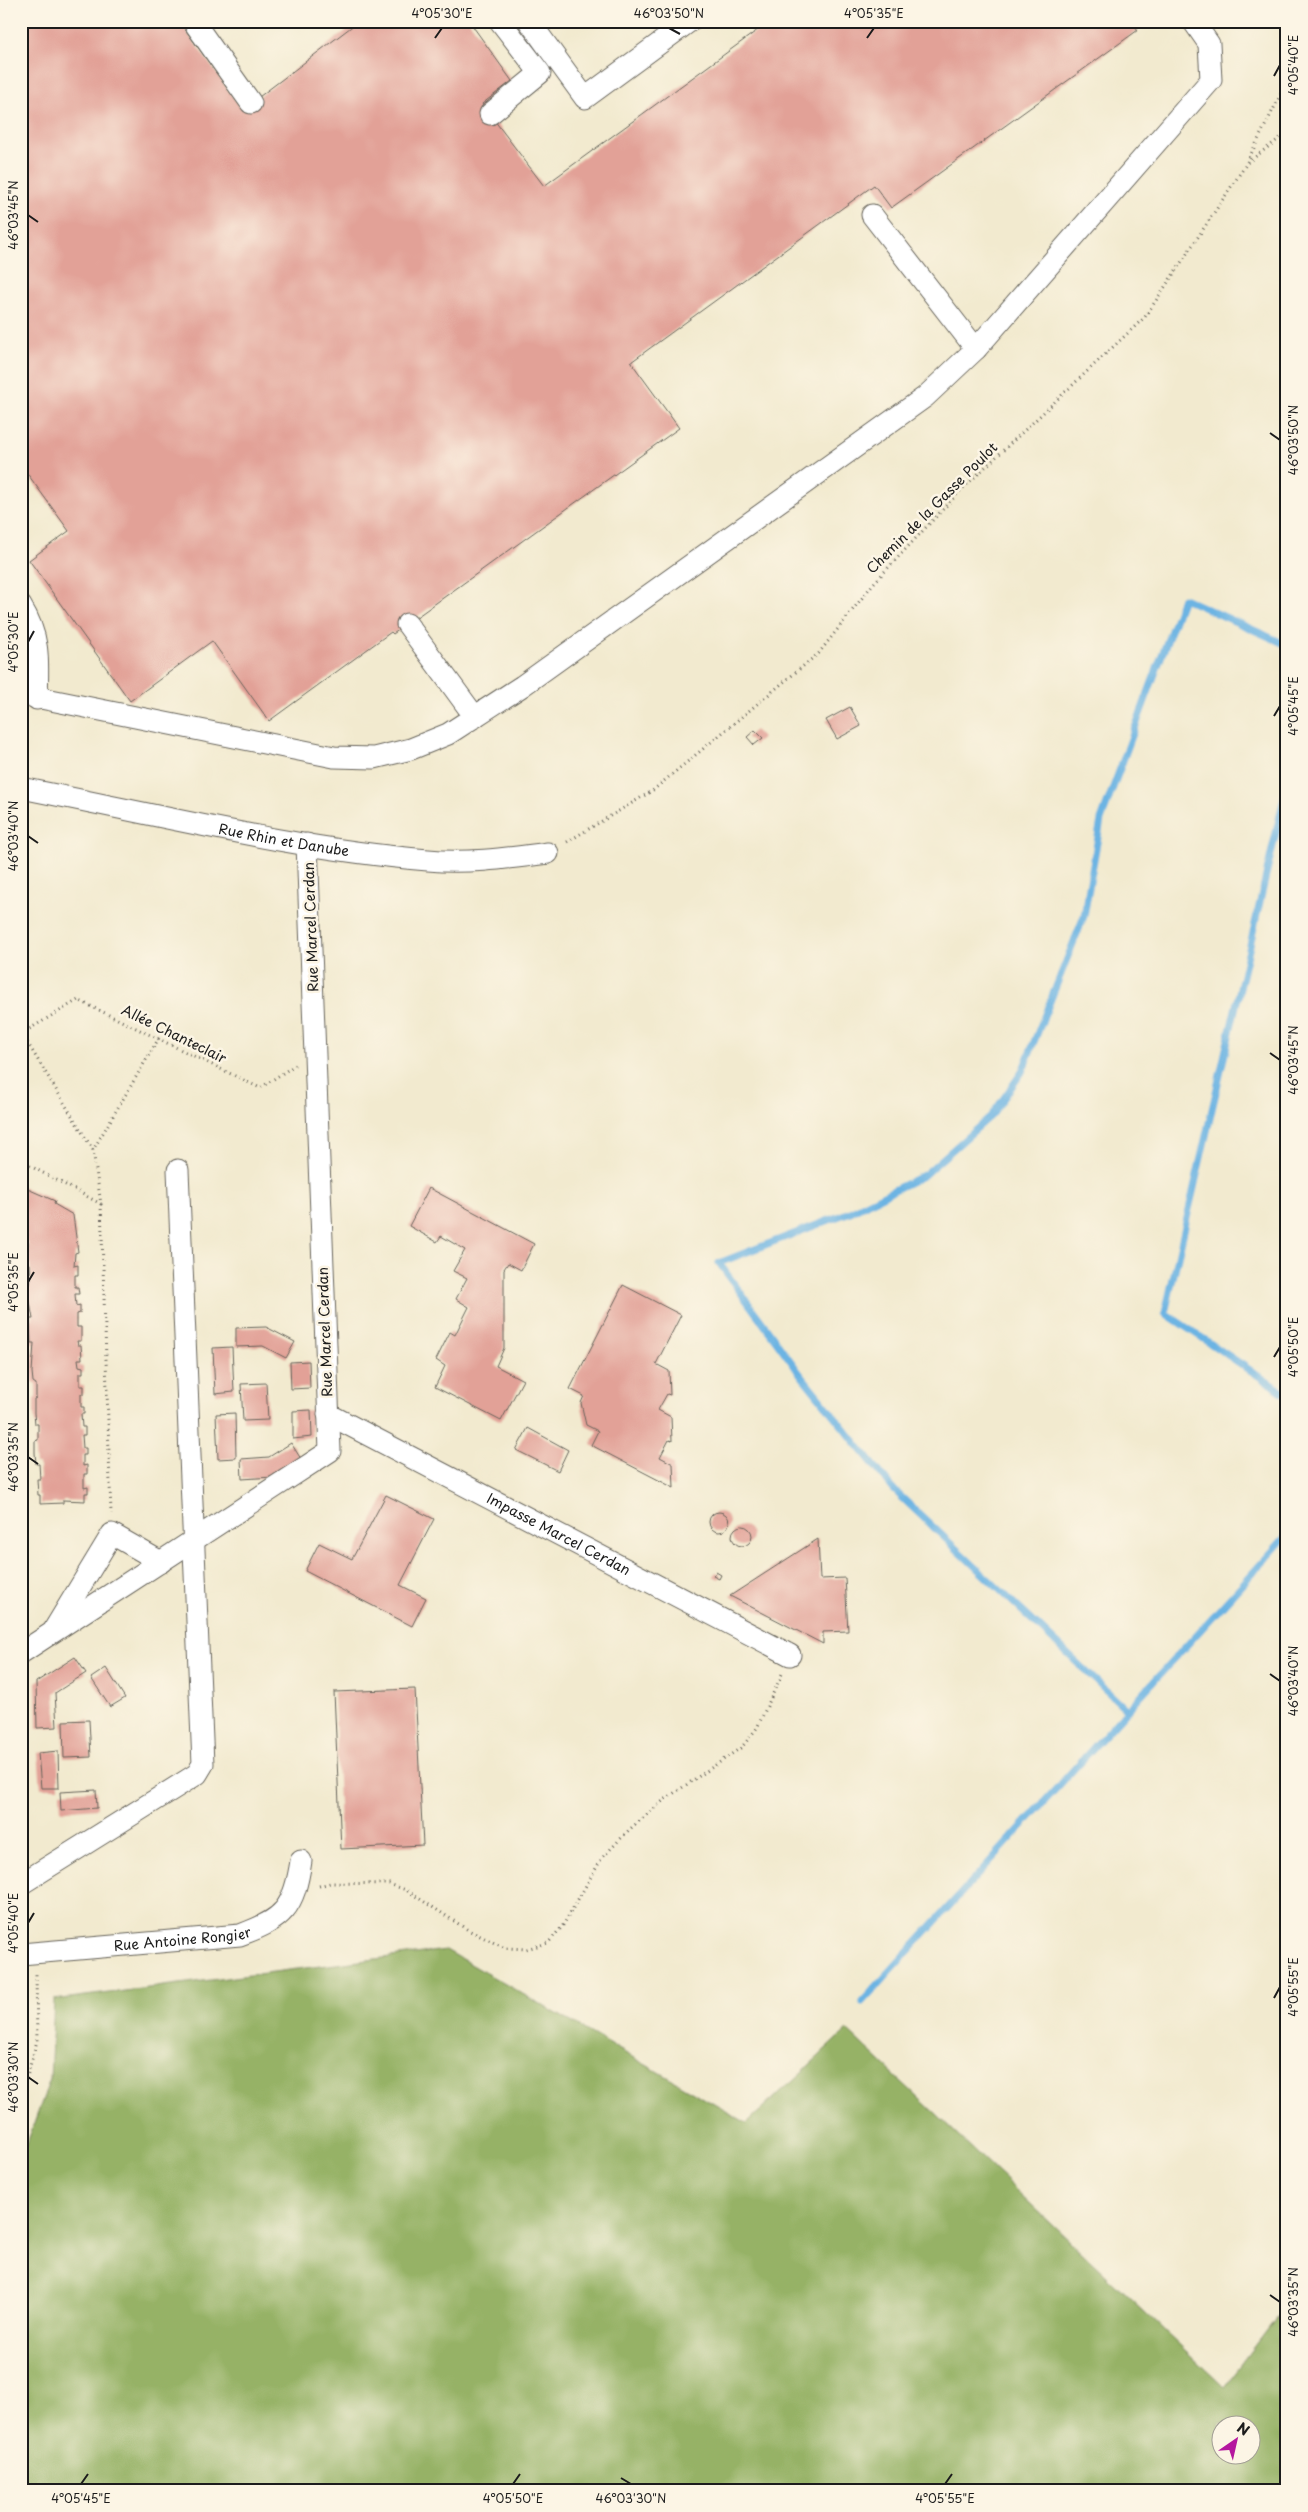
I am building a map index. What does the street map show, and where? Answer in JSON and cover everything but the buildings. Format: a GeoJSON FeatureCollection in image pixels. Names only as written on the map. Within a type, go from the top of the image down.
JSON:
{"type":"FeatureCollection","features":[{"type":"Feature","properties":{"kind":"street"},"geometry":{"type":"LineString","coordinates":[[193,21],[251,103]]}},
{"type":"Feature","properties":{"kind":"street"},"geometry":{"type":"LineString","coordinates":[[490,114],[540,73],[500,21]]}},
{"type":"Feature","properties":{"kind":"street"},"geometry":{"type":"LineString","coordinates":[[529,21],[585,98],[690,21]]}},
{"type":"Feature","properties":{"kind":"street"},"geometry":{"type":"LineString","coordinates":[[21,606],[30,620],[39,649],[29,697],[334,757],[374,758],[411,749],[448,734],[522,686],[917,402],[976,349],[1211,80],[1209,44],[1193,21]]}},
{"type":"Feature","properties":{"kind":"street"},"geometry":{"type":"LineString","coordinates":[[872,215],[976,349]]}},
{"type":"Feature","properties":{"kind":"street"},"geometry":{"type":"LineString","coordinates":[[407,624],[475,717]]}},
{"type":"Feature","properties":{"kind":"street","name":"Rue Rhin et Danube"},"geometry":{"type":"LineString","coordinates":[[21,788],[307,844],[429,860],[490,860],[548,853]]}},
{"type":"Feature","properties":{"kind":"street","name":"Rue Marcel Cerdan"},"geometry":{"type":"LineString","coordinates":[[21,1653],[330,1450],[307,844]]}},
{"type":"Feature","properties":{"kind":"street"},"geometry":{"type":"LineString","coordinates":[[21,1884],[197,1774],[203,1764],[178,1170]]}},
{"type":"Feature","properties":{"kind":"street","name":"Impasse Marcel Cerdan"},"geometry":{"type":"LineString","coordinates":[[328,1414],[790,1655]]}},
{"type":"Feature","properties":{"kind":"street"},"geometry":{"type":"LineString","coordinates":[[52,1633],[112,1534],[161,1562]]}},
{"type":"Feature","properties":{"kind":"street","name":"Rue Antoine Rongier"},"geometry":{"type":"LineString","coordinates":[[29,1954],[240,1935],[268,1925],[287,1908],[296,1891],[301,1861]]}},
{"type":"Feature","properties":{"kind":"path"},"geometry":{"type":"LineString","coordinates":[[1247,163],[1287,82]]}},
{"type":"Feature","properties":{"kind":"path","name":"Chemin de la Gasse Poulot"},"geometry":{"type":"LineString","coordinates":[[548,853],[652,792],[819,653],[873,584],[962,490],[1145,317],[1247,163],[1287,134]]}},
{"type":"Feature","properties":{"kind":"path","name":"Allée Chanteclair"},"geometry":{"type":"LineString","coordinates":[[22,1034],[78,1000],[260,1088],[316,1051]]}},
{"type":"Feature","properties":{"kind":"path"},"geometry":{"type":"LineString","coordinates":[[22,1034],[93,1150],[101,1204],[112,1534]]}},
{"type":"Feature","properties":{"kind":"path"},"geometry":{"type":"LineString","coordinates":[[93,1150],[159,1038]]}},
{"type":"Feature","properties":{"kind":"path"},"geometry":{"type":"LineString","coordinates":[[21,1160],[101,1204]]}},
{"type":"Feature","properties":{"kind":"path"},"geometry":{"type":"LineString","coordinates":[[296,1891],[330,1883],[389,1884],[406,1890],[468,1930],[505,1948],[526,1949],[548,1942],[562,1927],[602,1858],[630,1828],[664,1800],[742,1747],[767,1707],[790,1655]]}},
{"type":"Feature","properties":{"kind":"path"},"geometry":{"type":"LineString","coordinates":[[21,2098],[37,2041],[29,1954]]}},
{"type":"Feature","properties":{"kind":"green space"},"geometry":{"type":"Polygon","coordinates":[[[446,1950],[747,2123],[847,2030],[1224,2387],[1287,2304],[1287,2491],[21,2491],[21,2160],[50,2079],[54,2000],[446,1950]]]}},
{"type":"Feature","properties":{"kind":"waterway"},"geometry":{"type":"LineString","coordinates":[[1127,1710],[894,1490],[801,1375],[719,1263],[850,1212],[924,1175],[992,1115],[1022,1072],[1084,916],[1101,820],[1183,598],[1287,645]]}},
{"type":"Feature","properties":{"kind":"waterway"},"geometry":{"type":"LineString","coordinates":[[1287,785],[1165,1313],[1287,1395]]}},
{"type":"Feature","properties":{"kind":"waterway"},"geometry":{"type":"LineString","coordinates":[[862,2002],[1287,1535]]}}]}
